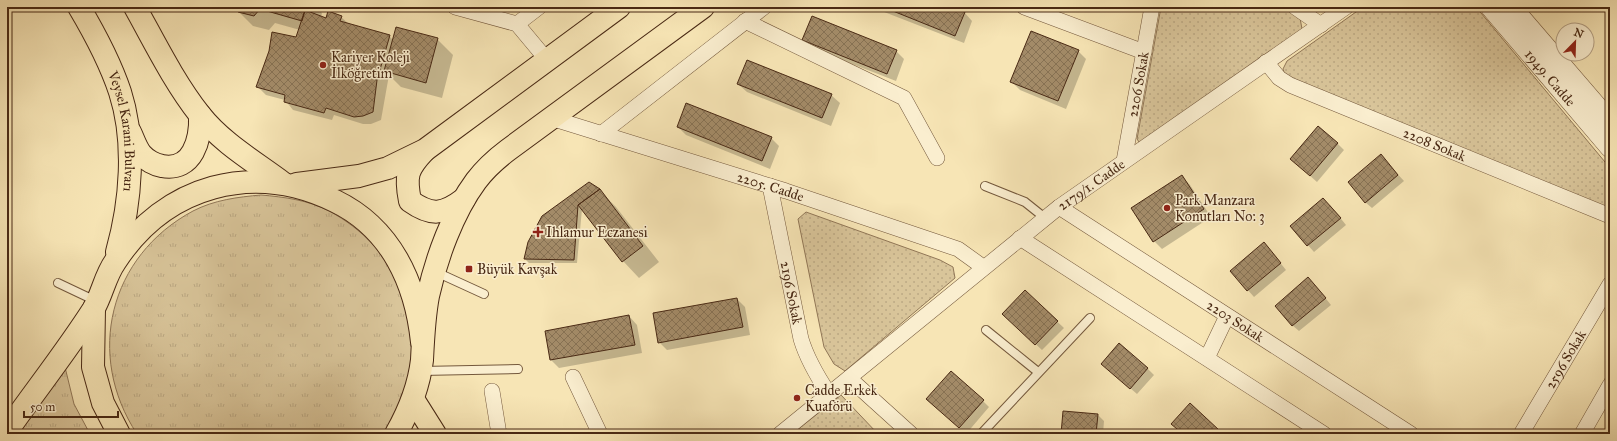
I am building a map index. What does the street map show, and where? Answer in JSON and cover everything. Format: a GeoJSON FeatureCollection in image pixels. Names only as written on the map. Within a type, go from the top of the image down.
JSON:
{"type":"FeatureCollection","features":[{"type":"Feature","properties":{"kind":"main road","name":"Veysel Karani Bulvarı"},"geometry":{"type":"LineString","coordinates":[[79,7],[100,43],[120,92],[128,127],[130,185],[124,228],[114,263]]}},
{"type":"Feature","properties":{"kind":"main road"},"geometry":{"type":"LineString","coordinates":[[135,7],[173,74],[200,115],[229,144],[287,184],[318,192],[342,204],[365,221],[384,240],[400,263],[412,288],[419,314],[422,342]]}},
{"type":"Feature","properties":{"kind":"main road"},"geometry":{"type":"LineString","coordinates":[[464,199],[451,209],[438,213],[422,210],[410,200],[406,185],[407,173],[415,160],[425,150],[619,7]]}},
{"type":"Feature","properties":{"kind":"main road"},"geometry":{"type":"LineString","coordinates":[[396,434],[414,399],[420,371],[428,296],[450,230],[464,199],[491,164],[551,118],[703,7]]}},
{"type":"Feature","properties":{"kind":"main road"},"geometry":{"type":"LineString","coordinates":[[128,127],[141,154],[155,164],[167,167],[180,165],[191,157],[197,147],[201,132],[200,115]]}},
{"type":"Feature","properties":{"kind":"main road"},"geometry":{"type":"LineString","coordinates":[[7,431],[95,305],[114,263],[138,231],[168,206],[204,189],[243,181],[287,184],[359,176],[388,168],[425,150]]}},
{"type":"Feature","properties":{"kind":"main road"},"geometry":{"type":"LineString","coordinates":[[95,305],[93,367],[103,403],[119,434]]}},
{"type":"Feature","properties":{"kind":"main road"},"geometry":{"type":"LineString","coordinates":[[414,399],[435,434]]}},
{"type":"Feature","properties":{"kind":"street"},"geometry":{"type":"LineString","coordinates":[[455,7],[517,24],[547,60]]}},
{"type":"Feature","properties":{"kind":"street"},"geometry":{"type":"LineString","coordinates":[[517,24],[539,7]]}},
{"type":"Feature","properties":{"kind":"street"},"geometry":{"type":"LineString","coordinates":[[601,134],[764,7]]}},
{"type":"Feature","properties":{"kind":"street"},"geometry":{"type":"LineString","coordinates":[[1024,7],[1144,52]]}},
{"type":"Feature","properties":{"kind":"street","name":"2206 Sokak"},"geometry":{"type":"LineString","coordinates":[[1124,161],[1152,7]]}},
{"type":"Feature","properties":{"kind":"street"},"geometry":{"type":"LineString","coordinates":[[1295,7],[1321,24]]}},
{"type":"Feature","properties":{"kind":"street","name":"2179/1. Cadde"},"geometry":{"type":"LineString","coordinates":[[780,434],[1059,207],[1346,7]]}},
{"type":"Feature","properties":{"kind":"street","name":"1949. Cadde"},"geometry":{"type":"LineString","coordinates":[[1490,7],[1610,148]]}},
{"type":"Feature","properties":{"kind":"street","name":"1949. Cadde"},"geometry":{"type":"LineString","coordinates":[[1512,7],[1610,121]]}},
{"type":"Feature","properties":{"kind":"street"},"geometry":{"type":"LineString","coordinates":[[745,21],[904,98],[937,158]]}},
{"type":"Feature","properties":{"kind":"street","name":"2208 Sokak"},"geometry":{"type":"LineString","coordinates":[[1266,62],[1279,78],[1290,85],[1610,216]]}},
{"type":"Feature","properties":{"kind":"street","name":"2205. Cadde"},"geometry":{"type":"LineString","coordinates":[[551,118],[770,186],[958,249],[983,268]]}},
{"type":"Feature","properties":{"kind":"street","name":"2196 Sokak"},"geometry":{"type":"LineString","coordinates":[[770,186],[801,339],[816,376],[829,394]]}},
{"type":"Feature","properties":{"kind":"street","name":"2203 Sokak"},"geometry":{"type":"LineString","coordinates":[[1059,207],[1411,434]]}},
{"type":"Feature","properties":{"kind":"street"},"geometry":{"type":"LineString","coordinates":[[1020,238],[1324,434]]}},
{"type":"Feature","properties":{"kind":"street","name":"2596 Sokak"},"geometry":{"type":"LineString","coordinates":[[1521,434],[1610,284]]}},
{"type":"Feature","properties":{"kind":"street"},"geometry":{"type":"LineString","coordinates":[[1207,358],[1227,316]]}},
{"type":"Feature","properties":{"kind":"street"},"geometry":{"type":"LineString","coordinates":[[573,377],[599,434]]}},
{"type":"Feature","properties":{"kind":"street"},"geometry":{"type":"LineString","coordinates":[[849,378],[908,433]]}},
{"type":"Feature","properties":{"kind":"street"},"geometry":{"type":"LineString","coordinates":[[1582,434],[1610,385]]}},
{"type":"Feature","properties":{"kind":"street"},"geometry":{"type":"LineString","coordinates":[[492,391],[499,434]]}},
{"type":"Feature","properties":{"kind":"lane"},"geometry":{"type":"LineString","coordinates":[[985,186],[1025,202],[1045,218]]}},
{"type":"Feature","properties":{"kind":"lane"},"geometry":{"type":"LineString","coordinates":[[435,272],[484,294]]}},
{"type":"Feature","properties":{"kind":"lane"},"geometry":{"type":"LineString","coordinates":[[58,283],[95,305]]}},
{"type":"Feature","properties":{"kind":"lane"},"geometry":{"type":"LineString","coordinates":[[981,434],[1090,318]]}},
{"type":"Feature","properties":{"kind":"lane"},"geometry":{"type":"LineString","coordinates":[[986,330],[1038,372]]}},
{"type":"Feature","properties":{"kind":"lane"},"geometry":{"type":"LineString","coordinates":[[420,371],[518,369]]}},
{"type":"Feature","properties":{"kind":"green space"},"geometry":{"type":"Polygon","coordinates":[[[1161,7],[1284,7],[1300,18],[1302,29],[1139,142],[1137,139],[1161,7]]]}},
{"type":"Feature","properties":{"kind":"green space"},"geometry":{"type":"Polygon","coordinates":[[[1363,7],[1476,7],[1610,168],[1610,212],[1285,75],[1283,69],[1287,61],[1363,7]]]}},
{"type":"Feature","properties":{"kind":"green space"},"geometry":{"type":"Polygon","coordinates":[[[261,195],[287,198],[313,204],[329,211],[353,226],[373,244],[389,265],[401,288],[409,312],[412,338],[412,365],[407,393],[386,434],[137,434],[121,404],[112,372],[110,341],[114,310],[125,281],[142,254],[164,230],[201,207],[235,198],[261,195]]]}},
{"type":"Feature","properties":{"kind":"green space"},"geometry":{"type":"Polygon","coordinates":[[[806,212],[940,260],[953,267],[955,278],[845,371],[834,364],[824,347],[798,219],[806,212]]]}},
{"type":"Feature","properties":{"kind":"green space"},"geometry":{"type":"Polygon","coordinates":[[[64,363],[74,404],[90,434],[19,434],[64,363]]]}},
{"type":"Feature","properties":{"kind":"green space"},"geometry":{"type":"Polygon","coordinates":[[[841,395],[878,434],[792,434],[841,395]]]}},
{"type":"Feature","properties":{"kind":"building"},"geometry":{"type":"Polygon","coordinates":[[[239,7],[306,7],[302,21],[260,9],[254,16],[238,12],[239,7]]]}},
{"type":"Feature","properties":{"kind":"building"},"geometry":{"type":"Polygon","coordinates":[[[883,7],[953,7],[965,12],[955,36],[883,7]]]}},
{"type":"Feature","properties":{"kind":"building","name":"Kariyer Koleji İlköğretim"},"geometry":{"type":"Polygon","coordinates":[[[305,10],[326,18],[328,11],[342,16],[340,21],[390,35],[377,80],[373,112],[363,116],[354,117],[326,108],[324,113],[284,102],[285,95],[256,87],[269,51],[272,32],[296,37],[305,10]]]}},
{"type":"Feature","properties":{"kind":"building"},"geometry":{"type":"Polygon","coordinates":[[[812,16],[897,50],[887,74],[802,40],[812,16]]]}},
{"type":"Feature","properties":{"kind":"building"},"geometry":{"type":"Polygon","coordinates":[[[396,27],[438,38],[426,83],[384,71],[396,27]]]}},
{"type":"Feature","properties":{"kind":"building"},"geometry":{"type":"Polygon","coordinates":[[[1031,31],[1079,50],[1058,101],[1010,82],[1031,31]]]}},
{"type":"Feature","properties":{"kind":"building"},"geometry":{"type":"Polygon","coordinates":[[[747,60],[832,94],[822,118],[737,84],[747,60]]]}},
{"type":"Feature","properties":{"kind":"building"},"geometry":{"type":"Polygon","coordinates":[[[686,103],[772,137],[762,161],[677,127],[686,103]]]}},
{"type":"Feature","properties":{"kind":"building"},"geometry":{"type":"Polygon","coordinates":[[[1318,126],[1338,143],[1310,176],[1290,159],[1318,126]]]}},
{"type":"Feature","properties":{"kind":"building"},"geometry":{"type":"Polygon","coordinates":[[[1381,154],[1398,175],[1365,203],[1348,182],[1381,154]]]}},
{"type":"Feature","properties":{"kind":"building","name":"Park Manzara Konutları No: 3"},"geometry":{"type":"Polygon","coordinates":[[[1182,175],[1204,209],[1153,242],[1131,208],[1182,175]]]}},
{"type":"Feature","properties":{"kind":"building"},"geometry":{"type":"Polygon","coordinates":[[[589,182],[600,189],[578,205],[574,260],[524,259],[528,242],[542,216],[589,182]]]}},
{"type":"Feature","properties":{"kind":"building"},"geometry":{"type":"Polygon","coordinates":[[[600,189],[643,246],[622,262],[578,205],[600,189]]]}},
{"type":"Feature","properties":{"kind":"building"},"geometry":{"type":"Polygon","coordinates":[[[1323,198],[1341,218],[1307,246],[1290,226],[1323,198]]]}},
{"type":"Feature","properties":{"kind":"building"},"geometry":{"type":"Polygon","coordinates":[[[1264,242],[1281,263],[1247,291],[1230,271],[1264,242]]]}},
{"type":"Feature","properties":{"kind":"building"},"geometry":{"type":"Polygon","coordinates":[[[1308,277],[1326,298],[1292,326],[1275,306],[1308,277]]]}},
{"type":"Feature","properties":{"kind":"building"},"geometry":{"type":"Polygon","coordinates":[[[1025,290],[1058,321],[1035,345],[1002,314],[1025,290]]]}},
{"type":"Feature","properties":{"kind":"building"},"geometry":{"type":"Polygon","coordinates":[[[737,298],[743,327],[658,343],[653,313],[737,298]]]}},
{"type":"Feature","properties":{"kind":"building"},"geometry":{"type":"Polygon","coordinates":[[[629,315],[635,345],[550,360],[545,331],[629,315]]]}},
{"type":"Feature","properties":{"kind":"building"},"geometry":{"type":"Polygon","coordinates":[[[1119,343],[1148,368],[1130,389],[1101,364],[1119,343]]]}},
{"type":"Feature","properties":{"kind":"building"},"geometry":{"type":"Polygon","coordinates":[[[951,371],[984,400],[959,428],[926,399],[951,371]]]}},
{"type":"Feature","properties":{"kind":"building"},"geometry":{"type":"Polygon","coordinates":[[[1190,403],[1219,430],[1215,434],[1183,434],[1171,424],[1190,403]]]}},
{"type":"Feature","properties":{"kind":"building"},"geometry":{"type":"Polygon","coordinates":[[[1063,411],[1098,414],[1096,434],[1061,434],[1063,411]]]}},
{"type":"Feature","properties":{"kind":"place","name":"Kariyer Koleji İlköğretim"},"geometry":{"type":"Point","coordinates":[323,65]}},
{"type":"Feature","properties":{"kind":"place","name":"Park Manzara Konutları No: 3"},"geometry":{"type":"Point","coordinates":[1167,208]}},
{"type":"Feature","properties":{"kind":"place","name":"Ihlamur Eczanesi"},"geometry":{"type":"Point","coordinates":[538,232]}},
{"type":"Feature","properties":{"kind":"place","name":"Büyük Kavşak"},"geometry":{"type":"Point","coordinates":[469,269]}},
{"type":"Feature","properties":{"kind":"place","name":"Cadde Erkek Kuaförü"},"geometry":{"type":"Point","coordinates":[797,398]}}]}
